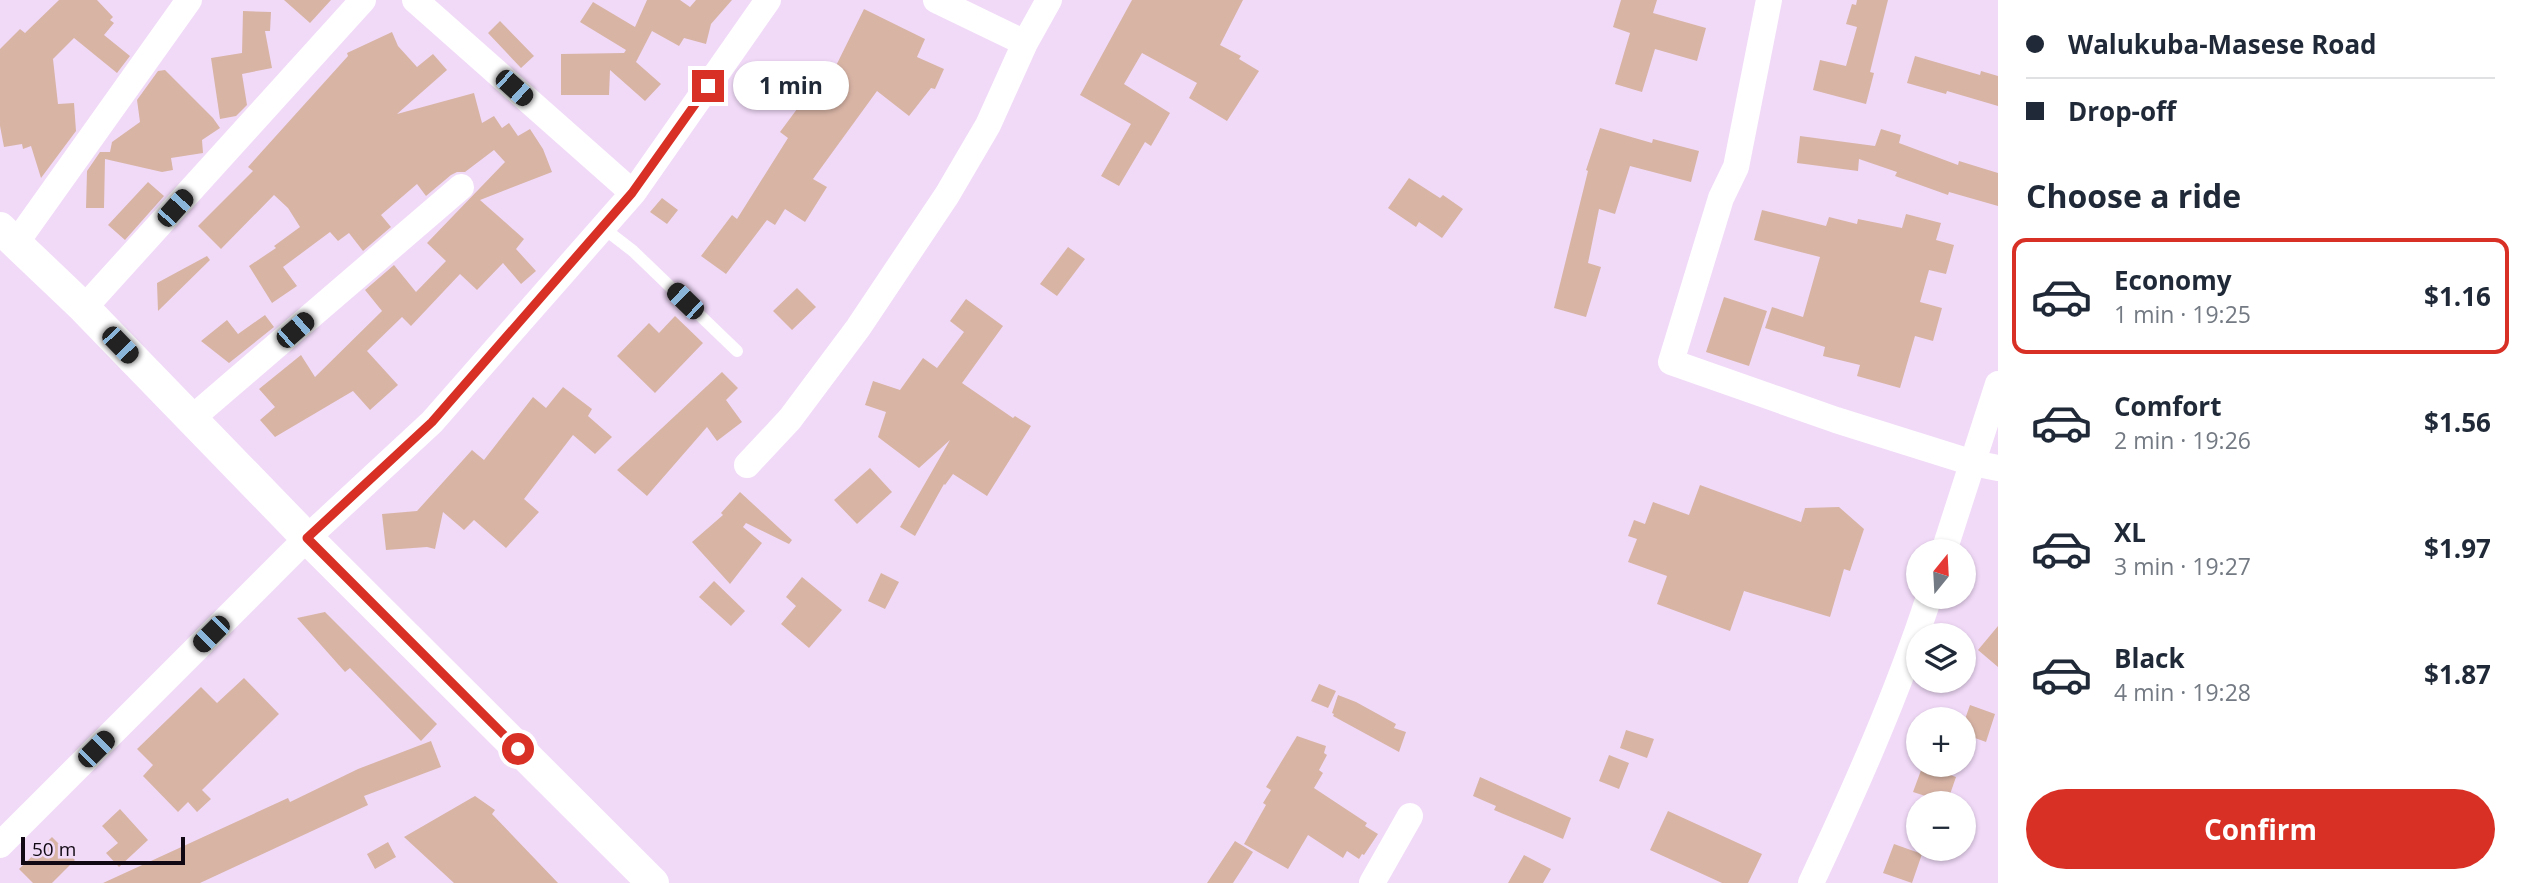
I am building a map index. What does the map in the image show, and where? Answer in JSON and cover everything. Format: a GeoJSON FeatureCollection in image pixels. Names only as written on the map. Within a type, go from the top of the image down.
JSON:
{"type":"FeatureCollection","features":[{"type":"Feature","properties":{"kind":"street"},"geometry":{"type":"LineString","coordinates":[[190,0],[8,235],[84,308],[307,538],[653,883]]}},
{"type":"Feature","properties":{"kind":"street"},"geometry":{"type":"LineString","coordinates":[[84,308],[363,0]]}},
{"type":"Feature","properties":{"kind":"street"},"geometry":{"type":"LineString","coordinates":[[415,0],[632,193]]}},
{"type":"Feature","properties":{"kind":"street"},"geometry":{"type":"LineString","coordinates":[[0,845],[307,538],[432,422],[632,193],[768,0]]}},
{"type":"Feature","properties":{"kind":"street"},"geometry":{"type":"LineString","coordinates":[[936,0],[1025,43]]}},
{"type":"Feature","properties":{"kind":"street"},"geometry":{"type":"LineString","coordinates":[[747,464],[790,419],[850,339],[947,195],[988,125],[1025,43],[1049,0]]}},
{"type":"Feature","properties":{"kind":"street"},"geometry":{"type":"LineString","coordinates":[[1769,0],[1736,167],[1721,198],[1671,362],[1836,420],[1985,466]]}},
{"type":"Feature","properties":{"kind":"street"},"geometry":{"type":"LineString","coordinates":[[191,419],[461,187]]}},
{"type":"Feature","properties":{"kind":"street"},"geometry":{"type":"LineString","coordinates":[[1950,539],[1985,466],[1998,384]]}},
{"type":"Feature","properties":{"kind":"street"},"geometry":{"type":"LineString","coordinates":[[1811,883],[1909,659],[1925,609]]}},
{"type":"Feature","properties":{"kind":"street"},"geometry":{"type":"LineString","coordinates":[[1372,883],[1410,816]]}},
{"type":"Feature","properties":{"kind":"lane"},"geometry":{"type":"LineString","coordinates":[[602,228],[634,251],[737,351]]}},
{"type":"Feature","properties":{"kind":"building"},"geometry":{"type":"Polygon","coordinates":[[[59,0],[97,0],[113,17],[110,20],[114,23],[104,35],[130,56],[117,73],[74,38],[53,59],[58,104],[74,103],[76,131],[41,178],[31,146],[23,149],[22,144],[4,147],[0,126],[0,49],[20,29],[25,33],[59,0]]]}},
{"type":"Feature","properties":{"kind":"building"},"geometry":{"type":"Polygon","coordinates":[[[284,0],[331,0],[310,23],[284,0]]]}},
{"type":"Feature","properties":{"kind":"building"},"geometry":{"type":"Polygon","coordinates":[[[647,0],[680,0],[690,7],[696,0],[732,0],[711,24],[706,44],[684,38],[679,46],[652,31],[636,62],[661,84],[645,101],[610,70],[609,95],[561,95],[561,54],[624,53],[626,50],[580,22],[593,2],[635,27],[647,0]]]}},
{"type":"Feature","properties":{"kind":"building"},"geometry":{"type":"Polygon","coordinates":[[[1132,0],[1243,0],[1220,45],[1241,56],[1239,59],[1259,71],[1227,121],[1189,98],[1197,83],[1142,53],[1124,84],[1170,113],[1151,146],[1145,142],[1119,186],[1101,176],[1131,124],[1080,95],[1132,0]]]}},
{"type":"Feature","properties":{"kind":"building"},"geometry":{"type":"Polygon","coordinates":[[[1621,0],[1657,0],[1653,13],[1706,28],[1697,61],[1655,49],[1642,92],[1615,84],[1630,33],[1613,27],[1621,0]]]}},
{"type":"Feature","properties":{"kind":"building"},"geometry":{"type":"Polygon","coordinates":[[[1857,0],[1888,0],[1870,72],[1874,73],[1866,104],[1813,90],[1820,60],[1846,66],[1857,27],[1846,24],[1852,4],[1856,5],[1857,0]]]}},
{"type":"Feature","properties":{"kind":"building"},"geometry":{"type":"Polygon","coordinates":[[[864,9],[925,39],[917,57],[944,69],[935,89],[931,88],[909,116],[877,91],[813,179],[827,187],[805,222],[785,209],[775,225],[767,220],[726,274],[701,256],[732,215],[737,219],[788,138],[780,132],[817,82],[825,88],[864,9]]]}},
{"type":"Feature","properties":{"kind":"building"},"geometry":{"type":"Polygon","coordinates":[[[243,11],[271,12],[270,31],[265,31],[272,68],[242,74],[247,105],[236,116],[220,119],[211,58],[242,53],[243,11]]]}},
{"type":"Feature","properties":{"kind":"building"},"geometry":{"type":"Polygon","coordinates":[[[500,21],[534,56],[521,68],[488,33],[500,21]]]}},
{"type":"Feature","properties":{"kind":"building"},"geometry":{"type":"Polygon","coordinates":[[[392,32],[398,46],[417,67],[433,54],[447,70],[397,114],[474,93],[482,123],[494,116],[502,128],[509,123],[518,136],[530,129],[543,149],[552,172],[480,200],[524,239],[516,249],[536,271],[521,284],[503,263],[477,290],[460,274],[411,326],[402,317],[367,351],[398,385],[370,410],[353,391],[275,437],[260,420],[275,407],[259,389],[301,355],[315,377],[382,311],[365,290],[394,265],[416,292],[446,261],[427,243],[505,162],[494,150],[465,172],[451,175],[426,196],[417,184],[381,215],[391,227],[363,251],[349,233],[338,241],[330,232],[283,267],[297,286],[272,303],[249,266],[276,248],[274,246],[300,227],[288,208],[274,195],[221,249],[198,226],[253,171],[248,167],[348,56],[347,53],[392,32]]]}},
{"type":"Feature","properties":{"kind":"building"},"geometry":{"type":"Polygon","coordinates":[[[1915,56],[1980,75],[1981,71],[1998,76],[1998,106],[1907,83],[1915,56]]]}},
{"type":"Feature","properties":{"kind":"building"},"geometry":{"type":"Polygon","coordinates":[[[165,70],[220,128],[202,140],[203,153],[171,158],[173,170],[162,172],[105,159],[104,208],[86,208],[87,171],[100,152],[110,152],[112,142],[140,122],[137,100],[158,71],[165,70]]]}},
{"type":"Feature","properties":{"kind":"building"},"geometry":{"type":"Polygon","coordinates":[[[1600,128],[1652,143],[1653,139],[1699,151],[1691,182],[1630,166],[1615,214],[1599,209],[1588,263],[1601,267],[1586,317],[1554,308],[1588,171],[1586,170],[1600,128]]]}},
{"type":"Feature","properties":{"kind":"building"},"geometry":{"type":"Polygon","coordinates":[[[1881,129],[1901,135],[1899,143],[1958,165],[1959,161],[1998,173],[1998,206],[1949,192],[1948,195],[1895,176],[1897,172],[1859,159],[1858,171],[1797,163],[1800,136],[1875,146],[1881,129]]]}},
{"type":"Feature","properties":{"kind":"building"},"geometry":{"type":"Polygon","coordinates":[[[1409,178],[1440,198],[1443,195],[1463,209],[1442,238],[1419,222],[1416,227],[1388,208],[1409,178]]]}},
{"type":"Feature","properties":{"kind":"building"},"geometry":{"type":"Polygon","coordinates":[[[148,182],[164,196],[125,240],[108,225],[148,182]]]}},
{"type":"Feature","properties":{"kind":"building"},"geometry":{"type":"Polygon","coordinates":[[[662,198],[678,210],[667,224],[650,212],[662,198]]]}},
{"type":"Feature","properties":{"kind":"building"},"geometry":{"type":"Polygon","coordinates":[[[1762,210],[1826,226],[1829,217],[1857,224],[1858,219],[1902,228],[1906,214],[1941,223],[1936,240],[1954,245],[1946,274],[1929,270],[1920,302],[1942,308],[1933,341],[1915,336],[1900,388],[1857,376],[1860,365],[1823,356],[1825,347],[1765,328],[1772,307],[1803,317],[1820,257],[1754,240],[1762,210]]]}},
{"type":"Feature","properties":{"kind":"building"},"geometry":{"type":"Polygon","coordinates":[[[1068,247],[1085,259],[1057,296],[1040,284],[1068,247]]]}},
{"type":"Feature","properties":{"kind":"building"},"geometry":{"type":"Polygon","coordinates":[[[207,256],[210,260],[158,311],[157,283],[207,256]]]}},
{"type":"Feature","properties":{"kind":"building"},"geometry":{"type":"Polygon","coordinates":[[[797,288],[816,307],[792,330],[773,311],[797,288]]]}},
{"type":"Feature","properties":{"kind":"building"},"geometry":{"type":"Polygon","coordinates":[[[1724,297],[1767,311],[1749,366],[1706,352],[1724,297]]]}},
{"type":"Feature","properties":{"kind":"building"},"geometry":{"type":"Polygon","coordinates":[[[966,299],[1003,326],[962,383],[1013,418],[1015,416],[1031,426],[987,496],[953,474],[944,484],[915,536],[900,527],[950,440],[919,468],[878,437],[886,412],[865,405],[873,381],[900,390],[923,358],[937,368],[964,332],[950,321],[966,299]]]}},
{"type":"Feature","properties":{"kind":"building"},"geometry":{"type":"Polygon","coordinates":[[[265,315],[274,327],[229,363],[201,341],[227,320],[238,334],[265,315]]]}},
{"type":"Feature","properties":{"kind":"building"},"geometry":{"type":"Polygon","coordinates":[[[675,316],[703,343],[655,393],[617,356],[649,323],[659,333],[675,316]]]}},
{"type":"Feature","properties":{"kind":"building"},"geometry":{"type":"Polygon","coordinates":[[[722,372],[738,388],[726,400],[742,422],[717,441],[707,427],[647,496],[617,470],[722,372]]]}},
{"type":"Feature","properties":{"kind":"building"},"geometry":{"type":"Polygon","coordinates":[[[563,387],[592,409],[588,416],[612,437],[595,454],[573,435],[524,499],[539,512],[506,548],[474,520],[464,530],[443,512],[435,549],[427,547],[386,550],[382,514],[417,511],[472,450],[484,460],[533,397],[546,408],[563,387]]]}},
{"type":"Feature","properties":{"kind":"building"},"geometry":{"type":"Polygon","coordinates":[[[870,468],[892,492],[857,524],[834,500],[870,468]]]}},
{"type":"Feature","properties":{"kind":"building"},"geometry":{"type":"Polygon","coordinates":[[[1700,485],[1801,522],[1805,508],[1839,507],[1864,529],[1850,571],[1844,569],[1830,617],[1744,591],[1730,631],[1657,604],[1667,576],[1628,562],[1637,539],[1628,536],[1634,520],[1645,524],[1653,502],[1689,515],[1700,485]]]}},
{"type":"Feature","properties":{"kind":"building"},"geometry":{"type":"Polygon","coordinates":[[[740,492],[792,540],[789,544],[746,523],[743,527],[762,543],[730,584],[692,542],[723,515],[721,513],[740,492]]]}},
{"type":"Feature","properties":{"kind":"building"},"geometry":{"type":"Polygon","coordinates":[[[881,573],[899,582],[885,609],[868,601],[881,573]]]}},
{"type":"Feature","properties":{"kind":"building"},"geometry":{"type":"Polygon","coordinates":[[[802,577],[842,610],[809,648],[781,624],[796,606],[786,597],[802,577]]]}},
{"type":"Feature","properties":{"kind":"building"},"geometry":{"type":"Polygon","coordinates":[[[714,581],[745,611],[731,626],[699,597],[714,581]]]}},
{"type":"Feature","properties":{"kind":"building"},"geometry":{"type":"Polygon","coordinates":[[[325,612],[437,724],[421,741],[350,668],[345,672],[297,618],[325,612]]]}},
{"type":"Feature","properties":{"kind":"building"},"geometry":{"type":"Polygon","coordinates":[[[1998,626],[1998,667],[1978,650],[1998,626]]]}},
{"type":"Feature","properties":{"kind":"building"},"geometry":{"type":"Polygon","coordinates":[[[244,678],[279,714],[202,790],[211,799],[197,812],[188,802],[178,812],[143,776],[153,765],[137,749],[201,687],[217,703],[244,678]]]}},
{"type":"Feature","properties":{"kind":"building"},"geometry":{"type":"Polygon","coordinates":[[[1319,684],[1336,691],[1328,708],[1311,701],[1319,684]]]}},
{"type":"Feature","properties":{"kind":"building"},"geometry":{"type":"Polygon","coordinates":[[[1338,695],[1356,702],[1396,724],[1394,728],[1406,732],[1399,752],[1333,716],[1338,695]]]}},
{"type":"Feature","properties":{"kind":"building"},"geometry":{"type":"Polygon","coordinates":[[[1976,707],[1995,714],[1986,742],[1976,738],[1976,707]]]}},
{"type":"Feature","properties":{"kind":"building"},"geometry":{"type":"Polygon","coordinates":[[[1626,730],[1654,739],[1647,758],[1620,748],[1626,730]]]}},
{"type":"Feature","properties":{"kind":"building"},"geometry":{"type":"Polygon","coordinates":[[[1297,736],[1326,746],[1324,753],[1327,755],[1319,770],[1323,773],[1314,788],[1367,823],[1365,826],[1378,834],[1359,859],[1347,851],[1343,858],[1308,835],[1288,869],[1244,844],[1266,805],[1263,803],[1271,790],[1266,787],[1297,736]]]}},
{"type":"Feature","properties":{"kind":"building"},"geometry":{"type":"Polygon","coordinates":[[[431,741],[441,767],[364,796],[368,805],[200,883],[103,883],[288,798],[290,802],[358,769],[431,741]]]}},
{"type":"Feature","properties":{"kind":"building"},"geometry":{"type":"Polygon","coordinates":[[[1609,755],[1629,763],[1619,789],[1599,781],[1609,755]]]}},
{"type":"Feature","properties":{"kind":"building"},"geometry":{"type":"Polygon","coordinates":[[[1480,777],[1571,818],[1563,839],[1494,810],[1496,806],[1473,796],[1480,777]]]}},
{"type":"Feature","properties":{"kind":"building"},"geometry":{"type":"Polygon","coordinates":[[[1919,777],[1956,777],[1951,791],[1913,791],[1919,777]]]}},
{"type":"Feature","properties":{"kind":"building"},"geometry":{"type":"Polygon","coordinates":[[[475,796],[495,810],[492,814],[558,883],[454,883],[404,837],[475,796]]]}},
{"type":"Feature","properties":{"kind":"building"},"geometry":{"type":"Polygon","coordinates":[[[120,809],[148,840],[119,867],[106,853],[118,843],[102,826],[120,809]]]}},
{"type":"Feature","properties":{"kind":"building"},"geometry":{"type":"Polygon","coordinates":[[[1668,811],[1762,854],[1748,883],[1722,883],[1650,850],[1668,811]]]}},
{"type":"Feature","properties":{"kind":"building"},"geometry":{"type":"Polygon","coordinates":[[[52,837],[75,860],[52,883],[33,883],[19,869],[52,837]]]}},
{"type":"Feature","properties":{"kind":"building"},"geometry":{"type":"Polygon","coordinates":[[[1235,841],[1253,852],[1233,883],[1207,883],[1235,841]]]}},
{"type":"Feature","properties":{"kind":"building"},"geometry":{"type":"Polygon","coordinates":[[[388,842],[396,857],[375,869],[367,854],[388,842]]]}},
{"type":"Feature","properties":{"kind":"building"},"geometry":{"type":"Polygon","coordinates":[[[1894,844],[1906,848],[1906,861],[1920,861],[1912,883],[1883,873],[1894,844]]]}},
{"type":"Feature","properties":{"kind":"building"},"geometry":{"type":"Polygon","coordinates":[[[1524,855],[1551,869],[1543,883],[1508,883],[1524,855]]]}},
{"type":"Feature","properties":{"kind":"route"},"geometry":{"type":"LineString","coordinates":[[518,749],[307,538],[432,422],[632,193],[708,86]]}}]}
